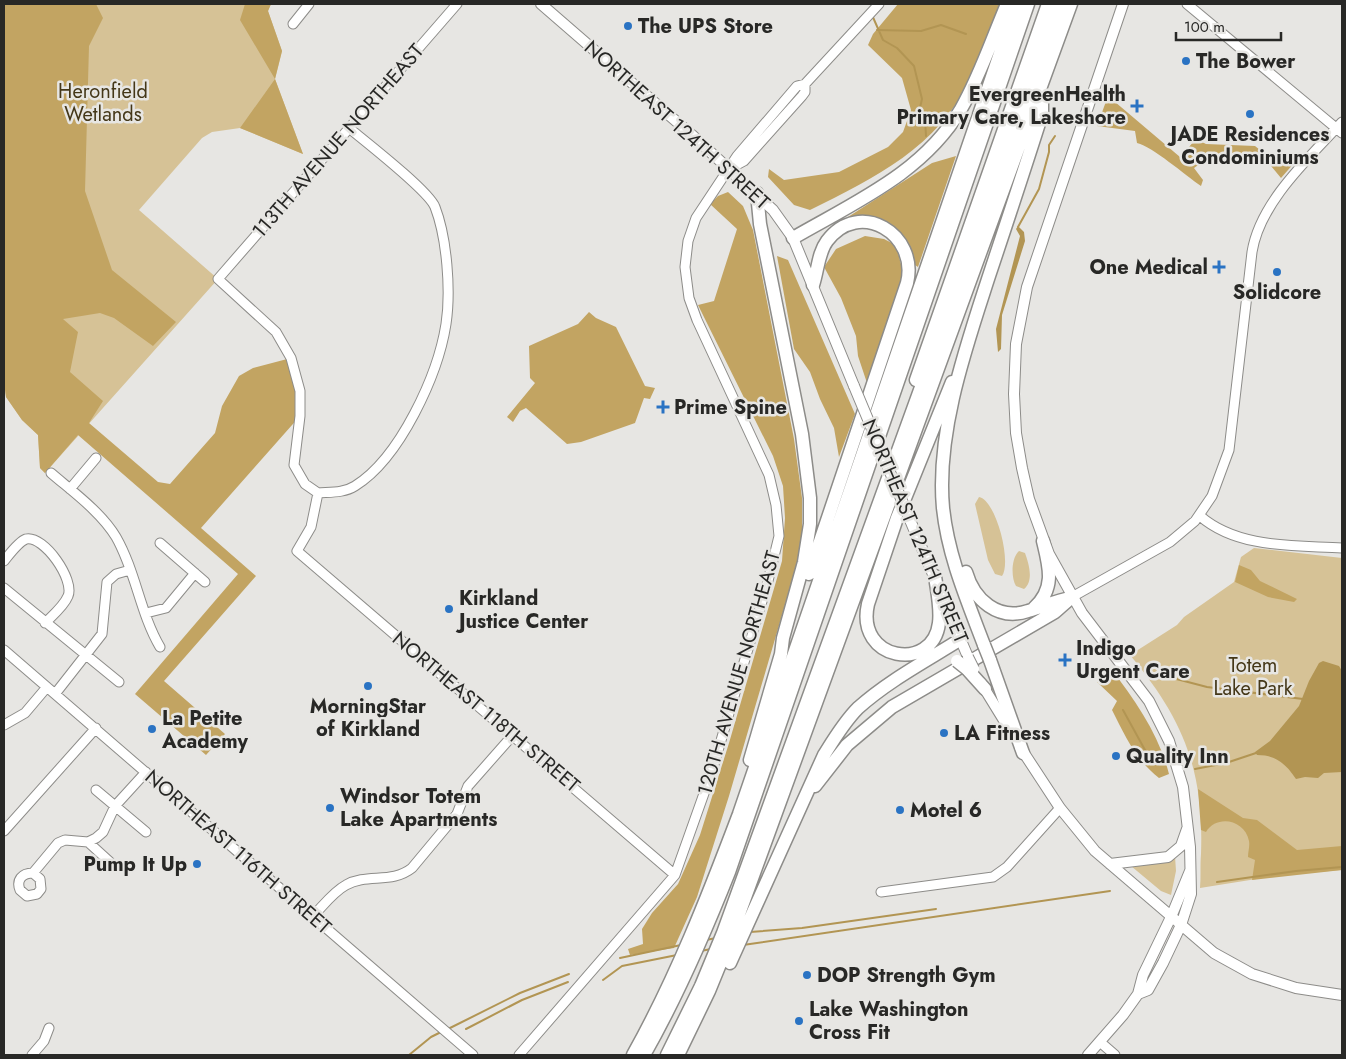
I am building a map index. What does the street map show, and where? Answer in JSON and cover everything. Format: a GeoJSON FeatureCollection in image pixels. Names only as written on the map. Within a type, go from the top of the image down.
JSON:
{"type":"FeatureCollection","features":[{"type":"Feature","properties":{"kind":"highway"},"geometry":{"type":"LineString","coordinates":[[793,238],[893,180],[932,147],[953,122],[966,99],[1007,4]]}},
{"type":"Feature","properties":{"kind":"highway"},"geometry":{"type":"LineString","coordinates":[[708,912],[739,814],[1017,4]]}},
{"type":"Feature","properties":{"kind":"highway"},"geometry":{"type":"LineString","coordinates":[[644,1055],[708,912],[806,652],[894,387],[1028,4]]}},
{"type":"Feature","properties":{"kind":"highway"},"geometry":{"type":"LineString","coordinates":[[894,387],[905,373],[935,298],[1039,4]]}},
{"type":"Feature","properties":{"kind":"highway"},"geometry":{"type":"LineString","coordinates":[[907,422],[911,396],[924,352],[1048,4]]}},
{"type":"Feature","properties":{"kind":"highway"},"geometry":{"type":"LineString","coordinates":[[678,1055],[710,991],[718,969],[735,912],[907,422],[979,232],[1060,4]]}},
{"type":"Feature","properties":{"kind":"highway"},"geometry":{"type":"LineString","coordinates":[[735,912],[1042,87],[1071,4]]}},
{"type":"Feature","properties":{"kind":"highway"},"geometry":{"type":"LineString","coordinates":[[935,576],[939,624],[930,642],[919,651],[905,655],[882,649],[876,644],[867,630],[865,614],[898,518],[967,345],[1042,114],[1042,87]]}},
{"type":"Feature","properties":{"kind":"highway"},"geometry":{"type":"LineString","coordinates":[[757,194],[760,224],[802,434],[810,489],[807,548],[782,638],[781,654]]}},
{"type":"Feature","properties":{"kind":"highway"},"geometry":{"type":"LineString","coordinates":[[739,814],[754,741],[781,654],[909,274],[908,257],[900,241],[885,228],[867,223],[848,225],[839,230],[827,242],[820,254],[813,284]]}},
{"type":"Feature","properties":{"kind":"highway"},"geometry":{"type":"LineString","coordinates":[[967,345],[949,422],[943,462],[944,515],[960,583],[1023,753]]}},
{"type":"Feature","properties":{"kind":"highway"},"geometry":{"type":"LineString","coordinates":[[949,422],[949,486],[952,517],[970,584],[978,597],[994,609],[1012,614],[1029,611],[1050,602],[1072,597]]}},
{"type":"Feature","properties":{"kind":"highway"},"geometry":{"type":"LineString","coordinates":[[1029,611],[1042,600],[1049,583],[1050,572],[1043,541]]}},
{"type":"Feature","properties":{"kind":"highway"},"geometry":{"type":"LineString","coordinates":[[799,807],[847,745],[892,706],[1055,612],[1072,597]]}},
{"type":"Feature","properties":{"kind":"highway"},"geometry":{"type":"LineString","coordinates":[[667,1055],[754,910],[824,755],[842,727],[857,709],[873,696],[961,639]]}},
{"type":"Feature","properties":{"kind":"highway"},"geometry":{"type":"LineString","coordinates":[[921,664],[944,658],[967,664],[985,689]]}},
{"type":"Feature","properties":{"kind":"highway"},"geometry":{"type":"LineString","coordinates":[[633,1055],[676,982]]}},
{"type":"Feature","properties":{"kind":"main road","name":"NORTHEAST 124TH STREET"},"geometry":{"type":"LineString","coordinates":[[541,4],[757,194],[793,238],[961,639],[967,664]]}},
{"type":"Feature","properties":{"kind":"main road"},"geometry":{"type":"LineString","coordinates":[[1123,4],[1035,262],[1019,328],[1015,362],[1016,432],[1029,499],[1043,541],[1072,597],[1095,632],[1132,676],[1156,714],[1179,769],[1188,823],[1192,882],[1191,894],[1181,926],[1148,990],[1138,994]]}},
{"type":"Feature","properties":{"kind":"main road"},"geometry":{"type":"LineString","coordinates":[[985,689],[1023,753],[1080,834],[1110,864],[1181,926],[1214,953],[1252,974],[1296,988],[1342,994]]}},
{"type":"Feature","properties":{"kind":"main road"},"geometry":{"type":"LineString","coordinates":[[1110,864],[1168,857],[1181,846],[1188,823]]}},
{"type":"Feature","properties":{"kind":"main road"},"geometry":{"type":"LineString","coordinates":[[1088,1055],[1124,1015],[1138,994],[1143,975],[1171,917],[1190,871]]}},
{"type":"Feature","properties":{"kind":"street"},"geometry":{"type":"LineString","coordinates":[[293,24],[309,4]]}},
{"type":"Feature","properties":{"kind":"street","name":"113TH AVENUE NORTHEAST"},"geometry":{"type":"LineString","coordinates":[[318,493],[305,484],[294,465],[300,416],[300,391],[291,358],[276,332],[218,278],[457,4]]}},
{"type":"Feature","properties":{"kind":"street","name":"120TH AVENUE NORTHEAST"},"geometry":{"type":"LineString","coordinates":[[518,1055],[675,875],[729,719],[768,581],[778,536],[776,505],[769,475],[697,320],[685,279],[686,249],[696,218],[713,189],[730,169],[744,161],[805,92],[805,84],[879,4]]}},
{"type":"Feature","properties":{"kind":"street"},"geometry":{"type":"LineString","coordinates":[[1072,597],[1155,552],[1181,533],[1200,516],[1216,489],[1228,450],[1252,252],[1259,225],[1274,198],[1340,128],[1187,4]]}},
{"type":"Feature","properties":{"kind":"street"},"geometry":{"type":"LineString","coordinates":[[318,493],[338,492],[354,487],[372,472],[400,437],[424,396],[446,326],[446,264],[434,204],[349,128]]}},
{"type":"Feature","properties":{"kind":"street"},"geometry":{"type":"LineString","coordinates":[[70,489],[96,458]]}},
{"type":"Feature","properties":{"kind":"street"},"geometry":{"type":"LineString","coordinates":[[51,472],[102,519],[116,537],[146,613],[150,631],[160,648]]}},
{"type":"Feature","properties":{"kind":"street","name":"NORTHEAST 118TH STREET"},"geometry":{"type":"LineString","coordinates":[[318,493],[311,527],[297,551],[675,875]]}},
{"type":"Feature","properties":{"kind":"street"},"geometry":{"type":"LineString","coordinates":[[1200,516],[1220,530],[1250,540],[1342,548]]}},
{"type":"Feature","properties":{"kind":"street"},"geometry":{"type":"LineString","coordinates":[[4,561],[26,539],[40,542],[66,575],[70,582],[69,591],[63,603],[45,623]]}},
{"type":"Feature","properties":{"kind":"street"},"geometry":{"type":"LineString","coordinates":[[160,543],[206,582]]}},
{"type":"Feature","properties":{"kind":"street"},"geometry":{"type":"LineString","coordinates":[[55,694],[102,634],[107,582],[116,574],[130,570]]}},
{"type":"Feature","properties":{"kind":"street"},"geometry":{"type":"LineString","coordinates":[[146,613],[166,608],[195,573]]}},
{"type":"Feature","properties":{"kind":"street"},"geometry":{"type":"LineString","coordinates":[[4,588],[119,682]]}},
{"type":"Feature","properties":{"kind":"street","name":"NORTHEAST 116TH STREET"},"geometry":{"type":"LineString","coordinates":[[4,650],[472,1054]]}},
{"type":"Feature","properties":{"kind":"street"},"geometry":{"type":"LineString","coordinates":[[4,726],[25,712],[47,687]]}},
{"type":"Feature","properties":{"kind":"street"},"geometry":{"type":"LineString","coordinates":[[4,832],[96,728]]}},
{"type":"Feature","properties":{"kind":"street"},"geometry":{"type":"LineString","coordinates":[[312,917],[346,884],[361,880],[393,878],[404,874],[412,868],[457,814],[468,786],[513,735]]}},
{"type":"Feature","properties":{"kind":"street"},"geometry":{"type":"LineString","coordinates":[[88,842],[103,832],[114,806],[146,772]]}},
{"type":"Feature","properties":{"kind":"street"},"geometry":{"type":"LineString","coordinates":[[96,790],[146,832]]}},
{"type":"Feature","properties":{"kind":"street"},"geometry":{"type":"LineString","coordinates":[[881,892],[993,877],[1007,867],[1060,808]]}},
{"type":"Feature","properties":{"kind":"street"},"geometry":{"type":"LineString","coordinates":[[32,873],[58,843],[65,840],[88,842],[110,862]]}},
{"type":"Feature","properties":{"kind":"street"},"geometry":{"type":"LineString","coordinates":[[32,1055],[44,1041],[48,1028]]}},
{"type":"Feature","properties":{"kind":"street"},"geometry":{"type":"LineString","coordinates":[[1100,1042],[1115,1055]]}},
{"type":"Feature","properties":{"kind":"green space","name":"Heronfield Wetlands"},"geometry":{"type":"Polygon","coordinates":[[[4,4],[271,4],[268,11],[282,51],[275,79],[303,154],[240,128],[212,132],[202,138],[139,210],[218,279],[45,473],[40,468],[38,435],[22,420],[6,397],[4,382],[4,4]]]}},
{"type":"Feature","properties":{"kind":"green space"},"geometry":{"type":"Polygon","coordinates":[[[979,497],[991,509],[1001,532],[1005,558],[1005,569],[1002,576],[995,574],[988,560],[975,504],[979,497]]]}},
{"type":"Feature","properties":{"kind":"green space","name":"Totem Lake Park"},"geometry":{"type":"Polygon","coordinates":[[[1254,548],[1342,558],[1342,870],[1281,875],[1200,888],[1201,824],[1199,796],[1194,771],[1177,724],[1164,701],[1130,655],[1177,625],[1184,617],[1234,582],[1241,557],[1254,548]]]}},
{"type":"Feature","properties":{"kind":"green space"},"geometry":{"type":"Polygon","coordinates":[[[1019,551],[1025,553],[1030,572],[1029,582],[1024,589],[1016,586],[1013,578],[1014,558],[1019,551]]]}},
{"type":"Feature","properties":{"kind":"green space"},"geometry":{"type":"Polygon","coordinates":[[[1175,856],[1176,871],[1171,895],[1161,891],[1131,866],[1175,856]]]}},
{"type":"Feature","properties":{"kind":"shaded area"},"geometry":{"type":"Polygon","coordinates":[[[4,4],[96,4],[103,18],[89,46],[85,191],[112,270],[176,322],[153,346],[114,318],[100,313],[63,319],[78,332],[70,372],[103,401],[89,423],[158,482],[170,484],[215,433],[222,406],[239,376],[253,368],[291,358],[300,416],[201,528],[256,576],[164,681],[225,734],[206,755],[135,694],[238,574],[78,435],[45,473],[40,468],[38,435],[22,420],[6,397],[4,382],[4,4]]]}},
{"type":"Feature","properties":{"kind":"shaded area"},"geometry":{"type":"Polygon","coordinates":[[[245,4],[271,4],[268,11],[282,51],[275,79],[240,20],[245,4]]]}},
{"type":"Feature","properties":{"kind":"shaded area"},"geometry":{"type":"Polygon","coordinates":[[[898,4],[1000,4],[971,78],[957,102],[923,142],[858,186],[810,210],[794,205],[768,177],[769,169],[784,180],[839,172],[888,147],[903,132],[911,110],[902,78],[868,45],[873,34],[898,4]]]}},
{"type":"Feature","properties":{"kind":"shaded area"},"geometry":{"type":"Polygon","coordinates":[[[275,79],[303,154],[240,128],[275,79]]]}},
{"type":"Feature","properties":{"kind":"shaded area"},"geometry":{"type":"Polygon","coordinates":[[[1108,96],[1180,157],[1196,139],[1206,144],[1255,146],[1274,161],[1282,151],[1295,162],[1281,178],[1267,161],[1234,157],[1208,158],[1194,168],[1203,180],[1201,186],[1160,155],[1137,143],[1135,131],[1097,126],[1108,96]]]}},
{"type":"Feature","properties":{"kind":"shaded area"},"geometry":{"type":"Polygon","coordinates":[[[956,156],[918,267],[915,265],[912,251],[907,241],[893,226],[873,219],[848,217],[932,163],[956,156]]]}},
{"type":"Feature","properties":{"kind":"shaded area"},"geometry":{"type":"Polygon","coordinates":[[[728,192],[743,206],[753,230],[794,439],[802,498],[802,538],[797,564],[729,796],[697,897],[674,948],[630,955],[628,949],[643,944],[642,929],[652,913],[678,884],[700,835],[782,561],[785,518],[783,486],[773,456],[698,305],[714,301],[737,229],[710,204],[718,196],[728,192]]]}},
{"type":"Feature","properties":{"kind":"shaded area"},"geometry":{"type":"Polygon","coordinates":[[[1018,226],[1024,232],[1025,241],[1002,315],[1001,349],[998,352],[996,329],[1020,236],[1016,229],[1018,226]]]}},
{"type":"Feature","properties":{"kind":"shaded area"},"geometry":{"type":"Polygon","coordinates":[[[865,236],[884,239],[896,245],[902,268],[901,285],[867,383],[858,356],[856,336],[841,298],[824,267],[836,249],[865,236]]]}},
{"type":"Feature","properties":{"kind":"shaded area"},"geometry":{"type":"Polygon","coordinates":[[[777,256],[788,260],[855,414],[839,457],[834,428],[810,372],[794,349],[777,256]]]}},
{"type":"Feature","properties":{"kind":"shaded area"},"geometry":{"type":"Polygon","coordinates":[[[589,312],[596,318],[616,327],[645,386],[655,388],[650,399],[644,398],[635,423],[581,442],[567,444],[526,408],[520,411],[513,422],[507,417],[535,383],[530,378],[529,346],[578,324],[589,312]]]}},
{"type":"Feature","properties":{"kind":"shaded area"},"geometry":{"type":"Polygon","coordinates":[[[1239,565],[1251,570],[1260,581],[1297,599],[1294,602],[1268,597],[1235,582],[1239,565]]]}},
{"type":"Feature","properties":{"kind":"shaded area"},"geometry":{"type":"Polygon","coordinates":[[[1323,661],[1339,666],[1342,671],[1342,772],[1324,773],[1318,778],[1305,777],[1296,779],[1280,761],[1264,755],[1257,755],[1255,752],[1270,741],[1299,706],[1309,681],[1319,663],[1323,661]]]}},
{"type":"Feature","properties":{"kind":"shaded area"},"geometry":{"type":"Polygon","coordinates":[[[1111,669],[1146,719],[1165,760],[1169,774],[1159,778],[1137,755],[1127,738],[1112,710],[1117,701],[1097,682],[1111,669]]]}},
{"type":"Feature","properties":{"kind":"shaded area"},"geometry":{"type":"Polygon","coordinates":[[[1198,789],[1243,818],[1257,820],[1297,850],[1342,846],[1342,870],[1252,880],[1255,860],[1248,857],[1249,843],[1242,828],[1237,824],[1223,821],[1211,826],[1206,832],[1201,830],[1198,789]]]}},
{"type":"Feature","properties":{"kind":"waterway"},"geometry":{"type":"LineString","coordinates":[[872,15],[883,40],[897,48],[914,66],[922,99],[919,112],[925,119],[926,136]]}},
{"type":"Feature","properties":{"kind":"waterway"},"geometry":{"type":"LineString","coordinates":[[877,30],[921,31],[941,25],[966,34]]}},
{"type":"Feature","properties":{"kind":"waterway"},"geometry":{"type":"LineString","coordinates":[[1018,227],[1039,189],[1049,152],[1049,145],[1055,136]]}},
{"type":"Feature","properties":{"kind":"waterway"},"geometry":{"type":"LineString","coordinates":[[1165,676],[1207,687],[1303,699]]}},
{"type":"Feature","properties":{"kind":"waterway"},"geometry":{"type":"LineString","coordinates":[[1123,710],[1145,750],[1158,765]]}},
{"type":"Feature","properties":{"kind":"waterway"},"geometry":{"type":"LineString","coordinates":[[1195,769],[1226,763],[1256,753]]}},
{"type":"Feature","properties":{"kind":"waterway"},"geometry":{"type":"LineString","coordinates":[[1217,882],[1296,871],[1342,867]]}},
{"type":"Feature","properties":{"kind":"waterway"},"geometry":{"type":"LineString","coordinates":[[743,945],[1110,891]]}},
{"type":"Feature","properties":{"kind":"waterway"},"geometry":{"type":"LineString","coordinates":[[750,932],[802,928],[936,909]]}},
{"type":"Feature","properties":{"kind":"waterway"},"geometry":{"type":"LineString","coordinates":[[706,940],[716,938]]}},
{"type":"Feature","properties":{"kind":"waterway"},"geometry":{"type":"LineString","coordinates":[[620,958],[681,945]]}},
{"type":"Feature","properties":{"kind":"waterway"},"geometry":{"type":"LineString","coordinates":[[701,951],[711,949]]}},
{"type":"Feature","properties":{"kind":"waterway"},"geometry":{"type":"LineString","coordinates":[[603,980],[622,966],[677,955]]}},
{"type":"Feature","properties":{"kind":"waterway"},"geometry":{"type":"LineString","coordinates":[[448,1029],[520,993],[569,974]]}},
{"type":"Feature","properties":{"kind":"waterway"},"geometry":{"type":"LineString","coordinates":[[466,1029],[522,1000],[568,982]]}},
{"type":"Feature","properties":{"kind":"waterway"},"geometry":{"type":"LineString","coordinates":[[409,1055],[431,1037],[441,1032]]}},
{"type":"Feature","properties":{"kind":"place","name":"The UPS Store"},"geometry":{"type":"Point","coordinates":[628,26]}},
{"type":"Feature","properties":{"kind":"place","name":"The Bower"},"geometry":{"type":"Point","coordinates":[1186,61]}},
{"type":"Feature","properties":{"kind":"place","name":"EvergreenHealth Primary Care, Lakeshore"},"geometry":{"type":"Point","coordinates":[1137,106]}},
{"type":"Feature","properties":{"kind":"place","name":"JADE Residences Condominiums"},"geometry":{"type":"Point","coordinates":[1250,114]}},
{"type":"Feature","properties":{"kind":"place","name":"One Medical"},"geometry":{"type":"Point","coordinates":[1219,267]}},
{"type":"Feature","properties":{"kind":"place","name":"Solidcore"},"geometry":{"type":"Point","coordinates":[1277,272]}},
{"type":"Feature","properties":{"kind":"place","name":"Prime Spine"},"geometry":{"type":"Point","coordinates":[663,407]}},
{"type":"Feature","properties":{"kind":"place","name":"Kirkland Justice Center"},"geometry":{"type":"Point","coordinates":[449,609]}},
{"type":"Feature","properties":{"kind":"place","name":"Indigo Urgent Care"},"geometry":{"type":"Point","coordinates":[1065,660]}},
{"type":"Feature","properties":{"kind":"place","name":"MorningStar of Kirkland"},"geometry":{"type":"Point","coordinates":[368,686]}},
{"type":"Feature","properties":{"kind":"place","name":"La Petite Academy"},"geometry":{"type":"Point","coordinates":[152,729]}},
{"type":"Feature","properties":{"kind":"place","name":"LA Fitness"},"geometry":{"type":"Point","coordinates":[944,733]}},
{"type":"Feature","properties":{"kind":"place","name":"Quality Inn"},"geometry":{"type":"Point","coordinates":[1116,756]}},
{"type":"Feature","properties":{"kind":"place","name":"Windsor Totem Lake Apartments"},"geometry":{"type":"Point","coordinates":[330,808]}},
{"type":"Feature","properties":{"kind":"place","name":"Motel 6"},"geometry":{"type":"Point","coordinates":[900,810]}},
{"type":"Feature","properties":{"kind":"place","name":"Pump It Up"},"geometry":{"type":"Point","coordinates":[197,864]}},
{"type":"Feature","properties":{"kind":"place","name":"DOP Strength Gym"},"geometry":{"type":"Point","coordinates":[807,975]}},
{"type":"Feature","properties":{"kind":"place","name":"Lake Washington Cross Fit"},"geometry":{"type":"Point","coordinates":[799,1021]}}]}
